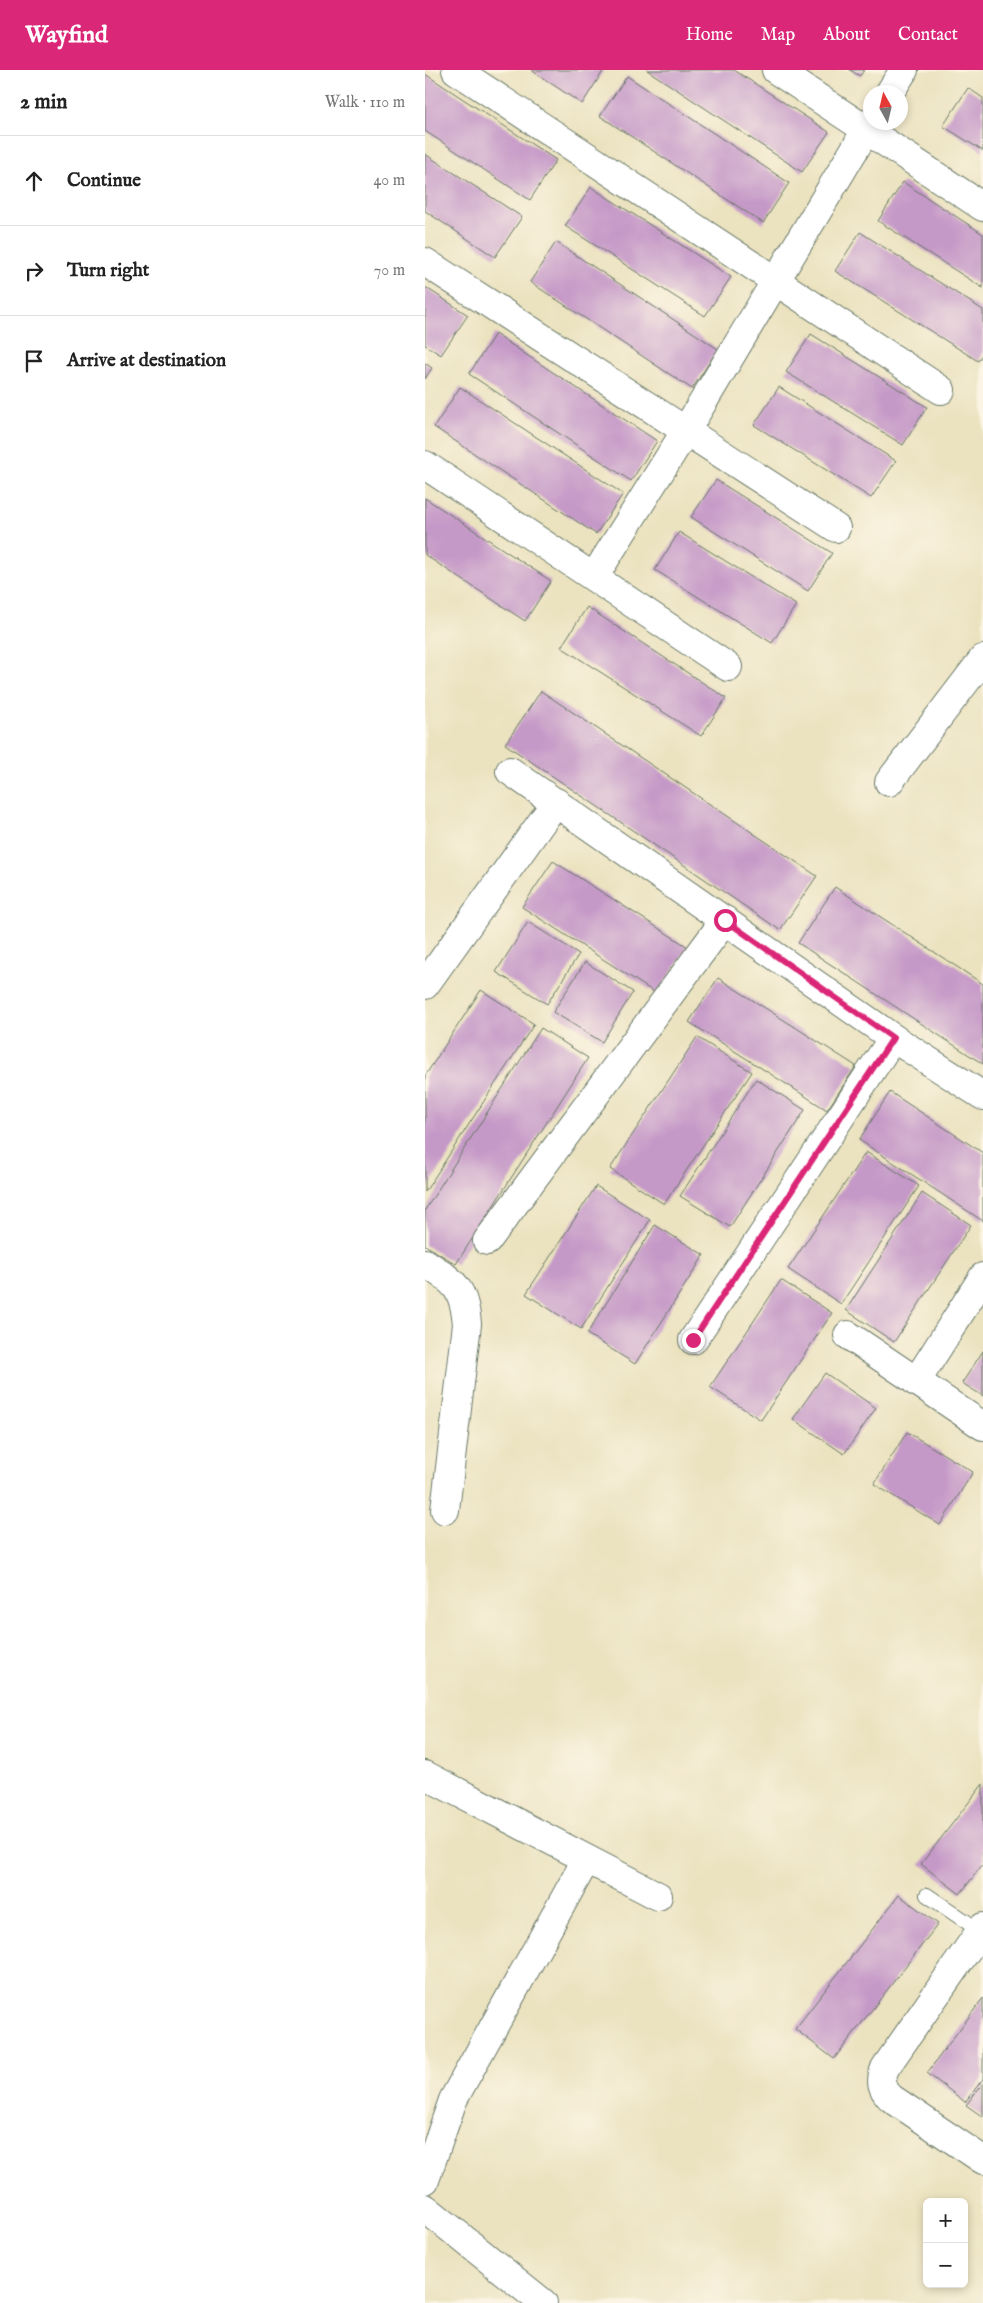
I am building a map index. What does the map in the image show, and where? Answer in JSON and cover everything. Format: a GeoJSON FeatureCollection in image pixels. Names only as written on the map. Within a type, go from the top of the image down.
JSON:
{"type":"FeatureCollection","features":[{"type":"Feature","properties":{"kind":"street"},"geometry":{"type":"LineString","coordinates":[[456,70],[941,390]]}},
{"type":"Feature","properties":{"kind":"street"},"geometry":{"type":"LineString","coordinates":[[776,70],[863,121]]}},
{"type":"Feature","properties":{"kind":"street"},"geometry":{"type":"LineString","coordinates":[[894,85],[904,70]]}},
{"type":"Feature","properties":{"kind":"street"},"geometry":{"type":"LineString","coordinates":[[594,577],[685,432],[866,130]]}},
{"type":"Feature","properties":{"kind":"street"},"geometry":{"type":"LineString","coordinates":[[876,130],[983,207]]}},
{"type":"Feature","properties":{"kind":"street"},"geometry":{"type":"LineString","coordinates":[[425,262],[836,528]]}},
{"type":"Feature","properties":{"kind":"street"},"geometry":{"type":"LineString","coordinates":[[425,465],[729,667]]}},
{"type":"Feature","properties":{"kind":"street"},"geometry":{"type":"LineString","coordinates":[[889,782],[983,659]]}},
{"type":"Feature","properties":{"kind":"street"},"geometry":{"type":"LineString","coordinates":[[510,771],[893,1038],[983,1096]]}},
{"type":"Feature","properties":{"kind":"street"},"geometry":{"type":"LineString","coordinates":[[425,985],[555,802]]}},
{"type":"Feature","properties":{"kind":"street"},"geometry":{"type":"LineString","coordinates":[[487,1241],[725,920]]}},
{"type":"Feature","properties":{"kind":"street"},"geometry":{"type":"LineString","coordinates":[[693,1340],[893,1038]]}},
{"type":"Feature","properties":{"kind":"street"},"geometry":{"type":"LineString","coordinates":[[425,1263],[454,1282],[466,1303],[467,1324],[445,1510]]}},
{"type":"Feature","properties":{"kind":"street"},"geometry":{"type":"LineString","coordinates":[[916,1382],[983,1277]]}},
{"type":"Feature","properties":{"kind":"street"},"geometry":{"type":"LineString","coordinates":[[848,1335],[983,1426]]}},
{"type":"Feature","properties":{"kind":"street"},"geometry":{"type":"LineString","coordinates":[[425,1775],[658,1896]]}},
{"type":"Feature","properties":{"kind":"street"},"geometry":{"type":"LineString","coordinates":[[425,2180],[453,2100],[587,1860]]}},
{"type":"Feature","properties":{"kind":"street"},"geometry":{"type":"LineString","coordinates":[[982,1930],[885,2068],[881,2084],[885,2092],[983,2160]]}},
{"type":"Feature","properties":{"kind":"street"},"geometry":{"type":"LineString","coordinates":[[425,2208],[543,2303]]}},
{"type":"Feature","properties":{"kind":"lane"},"geometry":{"type":"LineString","coordinates":[[927,1895],[982,1930]]}},
{"type":"Feature","properties":{"kind":"building"},"geometry":{"type":"Polygon","coordinates":[[[531,70],[604,70],[582,104],[531,70]]]}},
{"type":"Feature","properties":{"kind":"building"},"geometry":{"type":"Polygon","coordinates":[[[647,70],[734,70],[829,132],[802,172],[647,70]]]}},
{"type":"Feature","properties":{"kind":"building"},"geometry":{"type":"Polygon","coordinates":[[[850,70],[864,70],[860,76],[850,70]]]}},
{"type":"Feature","properties":{"kind":"building"},"geometry":{"type":"Polygon","coordinates":[[[425,74],[556,160],[530,200],[425,131],[425,74]]]}},
{"type":"Feature","properties":{"kind":"building"},"geometry":{"type":"Polygon","coordinates":[[[627,76],[789,183],[763,223],[600,116],[627,76]]]}},
{"type":"Feature","properties":{"kind":"building"},"geometry":{"type":"Polygon","coordinates":[[[968,88],[983,98],[983,151],[943,126],[968,88]]]}},
{"type":"Feature","properties":{"kind":"building"},"geometry":{"type":"Polygon","coordinates":[[[425,154],[522,217],[495,257],[425,211],[425,154]]]}},
{"type":"Feature","properties":{"kind":"building"},"geometry":{"type":"Polygon","coordinates":[[[903,182],[983,234],[983,288],[878,221],[903,182]]]}},
{"type":"Feature","properties":{"kind":"building"},"geometry":{"type":"Polygon","coordinates":[[[591,187],[731,277],[705,316],[565,226],[591,187]]]}},
{"type":"Feature","properties":{"kind":"building"},"geometry":{"type":"Polygon","coordinates":[[[860,232],[983,310],[983,353],[978,361],[835,271],[860,232]]]}},
{"type":"Feature","properties":{"kind":"building"},"geometry":{"type":"Polygon","coordinates":[[[556,242],[718,349],[692,389],[530,282],[556,242]]]}},
{"type":"Feature","properties":{"kind":"building"},"geometry":{"type":"Polygon","coordinates":[[[425,287],[468,315],[441,355],[425,345],[425,287]]]}},
{"type":"Feature","properties":{"kind":"building"},"geometry":{"type":"Polygon","coordinates":[[[495,334],[657,441],[631,481],[469,374],[495,334]]]}},
{"type":"Feature","properties":{"kind":"building"},"geometry":{"type":"Polygon","coordinates":[[[811,334],[927,407],[903,445],[786,372],[811,334]]]}},
{"type":"Feature","properties":{"kind":"building"},"geometry":{"type":"Polygon","coordinates":[[[425,363],[432,368],[425,379],[425,363]]]}},
{"type":"Feature","properties":{"kind":"building"},"geometry":{"type":"Polygon","coordinates":[[[460,387],[623,494],[596,534],[434,427],[460,387]]]}},
{"type":"Feature","properties":{"kind":"building"},"geometry":{"type":"Polygon","coordinates":[[[779,387],[896,461],[871,498],[754,425],[779,387]]]}},
{"type":"Feature","properties":{"kind":"building"},"geometry":{"type":"Polygon","coordinates":[[[716,480],[832,553],[808,591],[691,517],[716,480]]]}},
{"type":"Feature","properties":{"kind":"building"},"geometry":{"type":"Polygon","coordinates":[[[425,498],[551,581],[525,621],[425,555],[425,498]]]}},
{"type":"Feature","properties":{"kind":"building"},"geometry":{"type":"Polygon","coordinates":[[[679,532],[796,605],[772,643],[655,570],[679,532]]]}},
{"type":"Feature","properties":{"kind":"building"},"geometry":{"type":"Polygon","coordinates":[[[587,607],[726,698],[701,736],[561,647],[587,607]]]}},
{"type":"Feature","properties":{"kind":"building"},"geometry":{"type":"Polygon","coordinates":[[[541,691],[817,876],[780,930],[505,744],[541,691]]]}},
{"type":"Feature","properties":{"kind":"building"},"geometry":{"type":"Polygon","coordinates":[[[553,861],[688,947],[657,994],[522,907],[553,861]]]}},
{"type":"Feature","properties":{"kind":"building"},"geometry":{"type":"Polygon","coordinates":[[[835,887],[983,984],[983,1064],[798,943],[835,887]]]}},
{"type":"Feature","properties":{"kind":"building"},"geometry":{"type":"Polygon","coordinates":[[[528,922],[579,954],[547,1004],[496,972],[528,922]]]}},
{"type":"Feature","properties":{"kind":"building"},"geometry":{"type":"Polygon","coordinates":[[[585,962],[633,992],[602,1042],[553,1012],[585,962]]]}},
{"type":"Feature","properties":{"kind":"building"},"geometry":{"type":"Polygon","coordinates":[[[718,978],[856,1066],[827,1110],[689,1022],[718,978]]]}},
{"type":"Feature","properties":{"kind":"building"},"geometry":{"type":"Polygon","coordinates":[[[481,990],[534,1024],[425,1192],[425,1076],[481,990]]]}},
{"type":"Feature","properties":{"kind":"building"},"geometry":{"type":"Polygon","coordinates":[[[541,1028],[588,1058],[456,1264],[425,1245],[425,1210],[541,1028]]]}},
{"type":"Feature","properties":{"kind":"building"},"geometry":{"type":"Polygon","coordinates":[[[697,1037],[752,1072],[664,1204],[610,1169],[697,1037]]]}},
{"type":"Feature","properties":{"kind":"building"},"geometry":{"type":"Polygon","coordinates":[[[756,1079],[805,1110],[730,1227],[680,1196],[756,1079]]]}},
{"type":"Feature","properties":{"kind":"building"},"geometry":{"type":"Polygon","coordinates":[[[890,1092],[983,1153],[983,1221],[859,1140],[890,1092]]]}},
{"type":"Feature","properties":{"kind":"building"},"geometry":{"type":"Polygon","coordinates":[[[866,1152],[919,1186],[841,1304],[788,1269],[866,1152]]]}},
{"type":"Feature","properties":{"kind":"building"},"geometry":{"type":"Polygon","coordinates":[[[596,1186],[650,1220],[581,1329],[526,1294],[596,1186]]]}},
{"type":"Feature","properties":{"kind":"building"},"geometry":{"type":"Polygon","coordinates":[[[922,1193],[971,1225],[894,1342],[846,1310],[922,1193]]]}},
{"type":"Feature","properties":{"kind":"building"},"geometry":{"type":"Polygon","coordinates":[[[655,1225],[704,1255],[635,1364],[587,1334],[655,1225]]]}},
{"type":"Feature","properties":{"kind":"building"},"geometry":{"type":"Polygon","coordinates":[[[781,1280],[832,1313],[761,1420],[710,1387],[781,1280]]]}},
{"type":"Feature","properties":{"kind":"building"},"geometry":{"type":"Polygon","coordinates":[[[983,1351],[983,1396],[962,1383],[983,1351]]]}},
{"type":"Feature","properties":{"kind":"building"},"geometry":{"type":"Polygon","coordinates":[[[825,1373],[876,1408],[844,1454],[793,1419],[825,1373]]]}},
{"type":"Feature","properties":{"kind":"building"},"geometry":{"type":"Polygon","coordinates":[[[907,1432],[973,1472],[940,1525],[874,1484],[907,1432]]]}},
{"type":"Feature","properties":{"kind":"building"},"geometry":{"type":"Polygon","coordinates":[[[983,1784],[983,1864],[960,1894],[921,1864],[983,1784]]]}},
{"type":"Feature","properties":{"kind":"building"},"geometry":{"type":"Polygon","coordinates":[[[899,1895],[938,1924],[834,2059],[795,2029],[899,1895]]]}},
{"type":"Feature","properties":{"kind":"building"},"geometry":{"type":"Polygon","coordinates":[[[983,1998],[983,2079],[965,2102],[927,2073],[983,1998]]]}},
{"type":"Feature","properties":{"kind":"building"},"geometry":{"type":"Polygon","coordinates":[[[983,2083],[983,2117],[966,2105],[983,2083]]]}},
{"type":"Feature","properties":{"kind":"route"},"geometry":{"type":"LineString","coordinates":[[693,1340],[893,1038],[725,920]]}}]}
